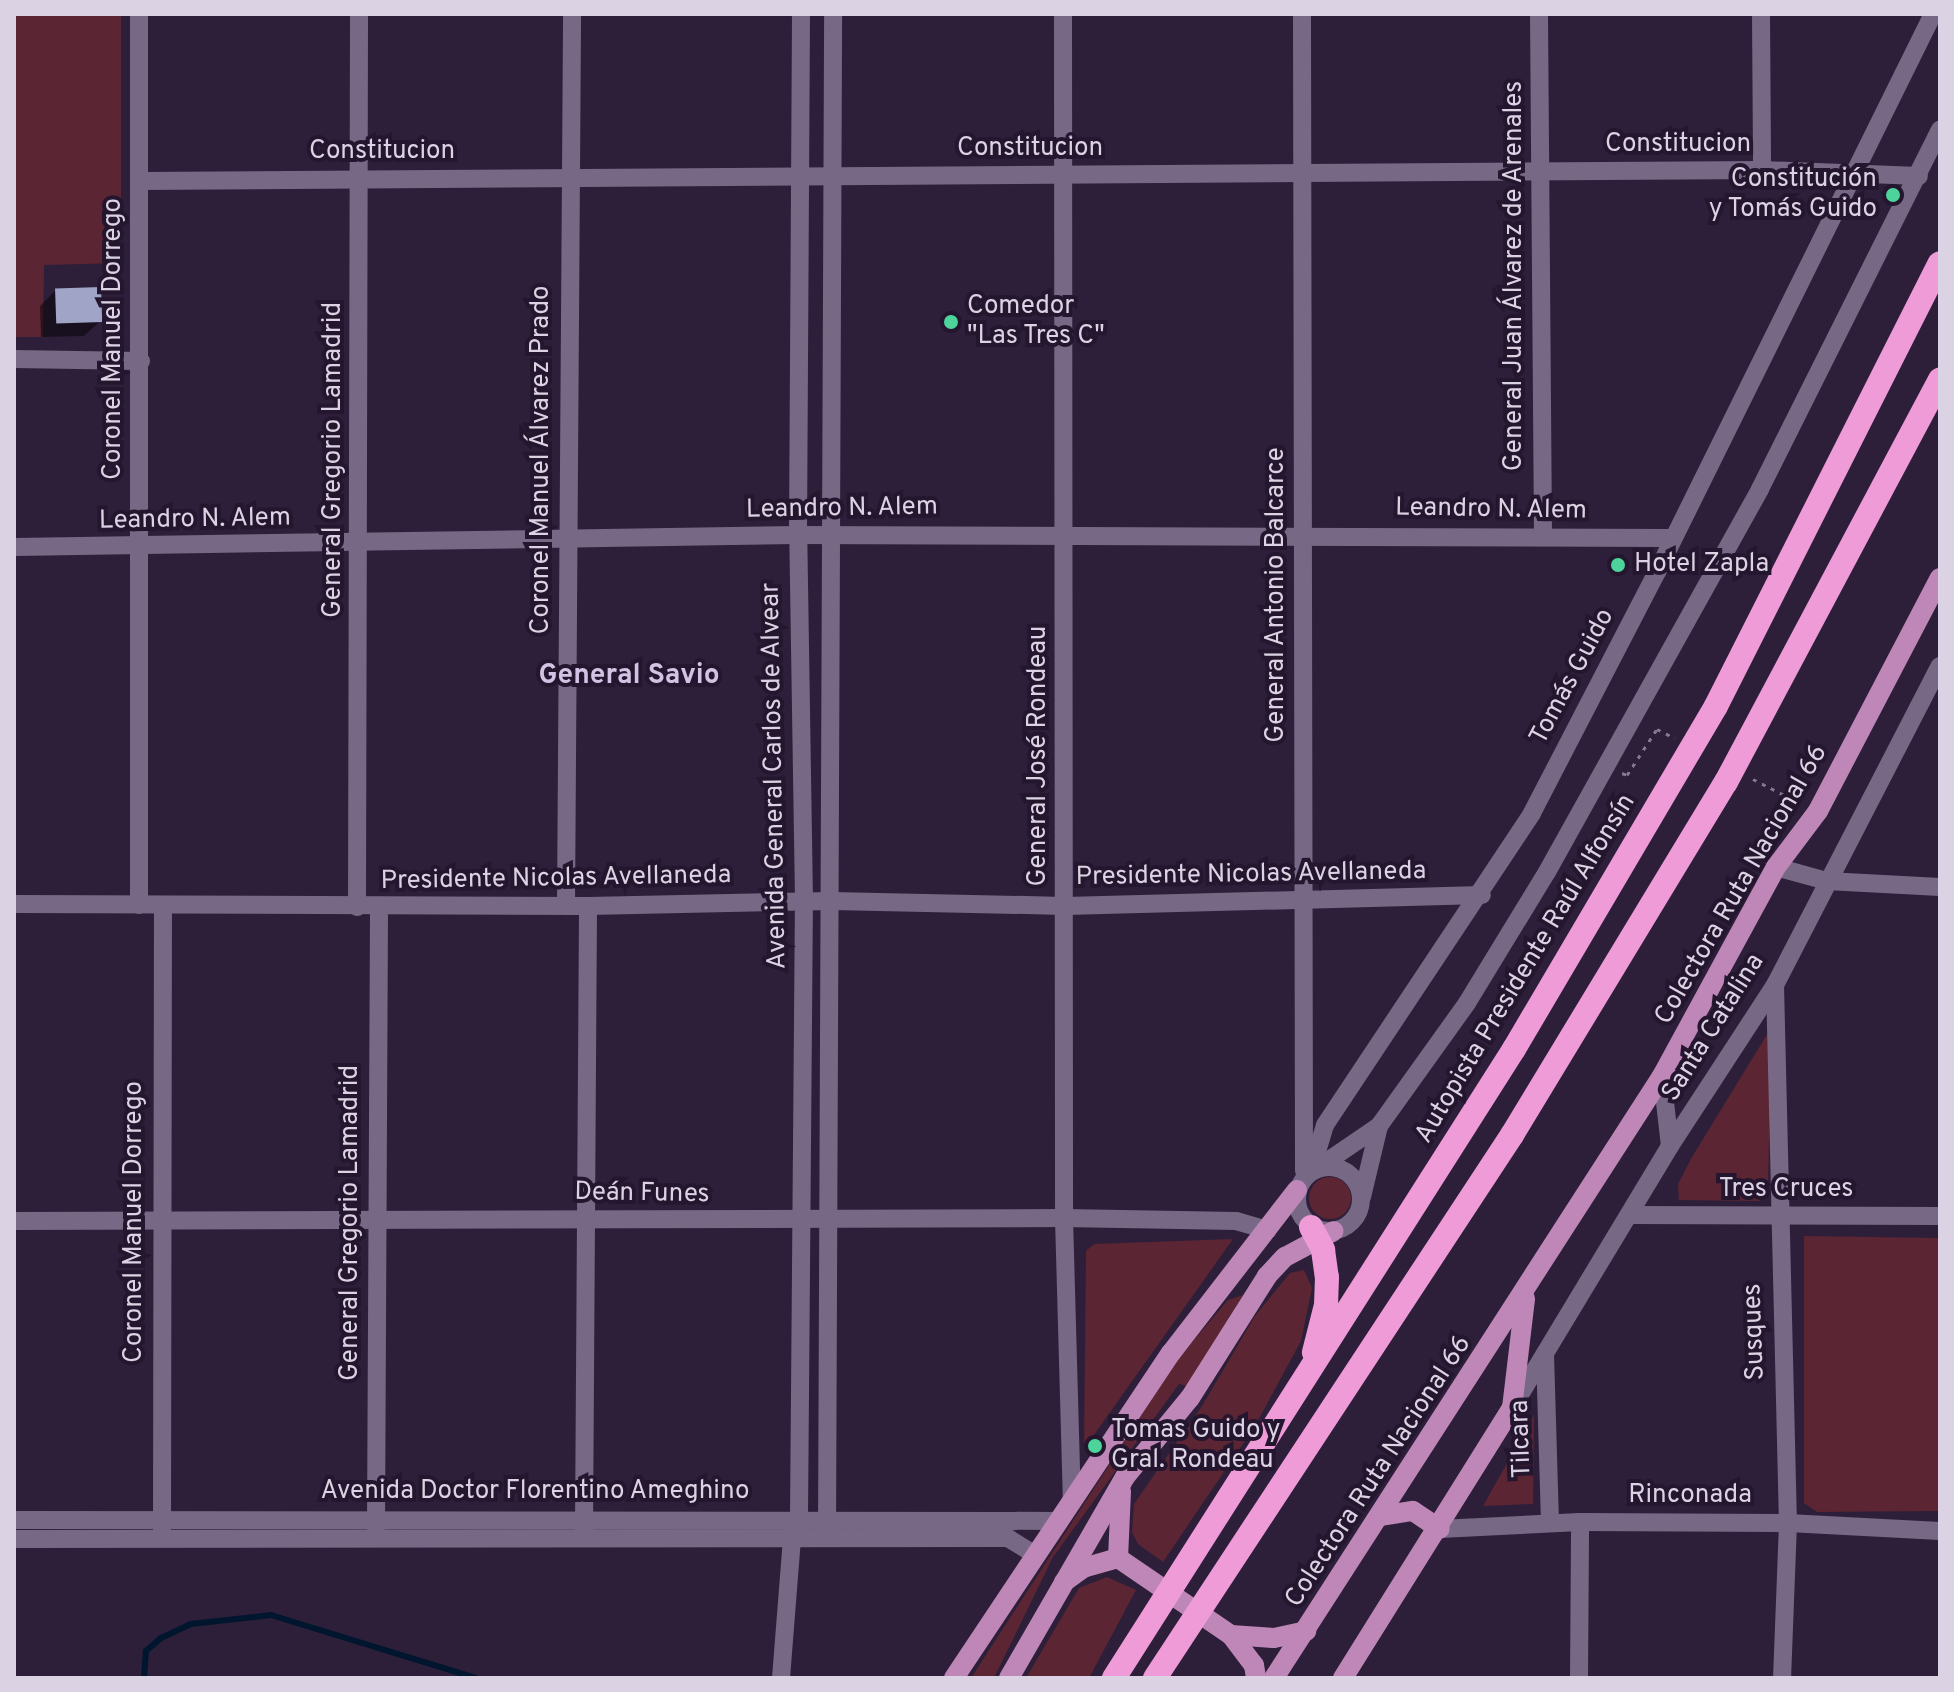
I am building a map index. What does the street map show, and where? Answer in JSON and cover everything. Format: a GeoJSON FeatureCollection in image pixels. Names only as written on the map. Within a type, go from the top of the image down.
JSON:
{"type":"FeatureCollection","features":[{"type":"Feature","properties":{"kind":"highway","name":"Autopista Presidente Raúl Alfonsín"},"geometry":{"type":"LineString","coordinates":[[1114,1678],[1514,1049],[1716,706],[1940,263]]}},
{"type":"Feature","properties":{"kind":"highway"},"geometry":{"type":"LineString","coordinates":[[1155,1678],[1512,1135],[1701,823],[1940,379]]}},
{"type":"Feature","properties":{"kind":"highway"},"geometry":{"type":"LineString","coordinates":[[1303,1385],[1319,1337],[1327,1277],[1321,1232]]}},
{"type":"Feature","properties":{"kind":"main road","name":"Colectora Ruta Nacional 66"},"geometry":{"type":"LineString","coordinates":[[1274,1678],[1526,1293],[1662,1076],[1776,867],[1818,811],[1940,578]]}},
{"type":"Feature","properties":{"kind":"main road"},"geometry":{"type":"LineString","coordinates":[[954,1678],[1171,1353],[1307,1177]]}},
{"type":"Feature","properties":{"kind":"main road"},"geometry":{"type":"LineString","coordinates":[[1009,1678],[1055,1591],[1125,1477],[1190,1398],[1276,1263],[1321,1232]]}},
{"type":"Feature","properties":{"kind":"main road"},"geometry":{"type":"LineString","coordinates":[[1291,1253],[1309,1256],[1327,1277]]}},
{"type":"Feature","properties":{"kind":"main road","name":"Colectora Ruta Nacional 66"},"geometry":{"type":"LineString","coordinates":[[1343,1678],[1440,1529],[1512,1408],[1526,1293]]}},
{"type":"Feature","properties":{"kind":"main road"},"geometry":{"type":"LineString","coordinates":[[1118,1558],[1117,1517],[1125,1477]]}},
{"type":"Feature","properties":{"kind":"main road"},"geometry":{"type":"LineString","coordinates":[[1380,1516],[1413,1511],[1440,1529]]}},
{"type":"Feature","properties":{"kind":"main road"},"geometry":{"type":"LineString","coordinates":[[1055,1591],[1083,1568],[1118,1558]]}},
{"type":"Feature","properties":{"kind":"main road"},"geometry":{"type":"LineString","coordinates":[[1118,1558],[1227,1632],[1254,1665],[1256,1678]]}},
{"type":"Feature","properties":{"kind":"main road"},"geometry":{"type":"LineString","coordinates":[[1227,1632],[1274,1638],[1306,1631]]}},
{"type":"Feature","properties":{"kind":"street","name":"Coronel Manuel Dorrego"},"geometry":{"type":"LineString","coordinates":[[139,14],[139,905]]}},
{"type":"Feature","properties":{"kind":"street","name":"General Gregorio Lamadrid"},"geometry":{"type":"LineString","coordinates":[[357,907],[361,544],[359,14]]}},
{"type":"Feature","properties":{"kind":"street","name":"Coronel Manuel Álvarez Prado"},"geometry":{"type":"LineString","coordinates":[[566,906],[572,14]]}},
{"type":"Feature","properties":{"kind":"street","name":"Avenida General Carlos de Alvear"},"geometry":{"type":"LineString","coordinates":[[781,1678],[792,1537],[799,1518],[804,901],[798,535],[804,175],[801,14]]}},
{"type":"Feature","properties":{"kind":"street","name":"Avenida General Carlos de Alvear"},"geometry":{"type":"LineString","coordinates":[[829,1528],[832,901],[827,535],[834,174],[833,14]]}},
{"type":"Feature","properties":{"kind":"street","name":"General José Rondeau"},"geometry":{"type":"LineString","coordinates":[[1063,14],[1064,1218],[1072,1498]]}},
{"type":"Feature","properties":{"kind":"street","name":"General Antonio Balcarce"},"geometry":{"type":"LineString","coordinates":[[1302,14],[1304,534],[1300,900],[1307,1177]]}},
{"type":"Feature","properties":{"kind":"street","name":"General Juan Álvarez de Arenales"},"geometry":{"type":"LineString","coordinates":[[1539,14],[1543,537]]}},
{"type":"Feature","properties":{"kind":"street"},"geometry":{"type":"LineString","coordinates":[[1761,14],[1762,170]]}},
{"type":"Feature","properties":{"kind":"street","name":"Tomás Guido"},"geometry":{"type":"LineString","coordinates":[[1307,1177],[1325,1125],[1482,895],[1532,813],[1852,170],[1933,14]]}},
{"type":"Feature","properties":{"kind":"street"},"geometry":{"type":"LineString","coordinates":[[1379,1126],[1356,1216],[1321,1232],[1298,1211],[1307,1177],[1379,1126],[1467,1003],[1547,872],[1760,489],[1940,130]]}},
{"type":"Feature","properties":{"kind":"street","name":"Constitucion"},"geometry":{"type":"LineString","coordinates":[[141,181],[360,176],[569,179],[834,174],[1304,175],[1762,170],[1852,170],[1919,176]]}},
{"type":"Feature","properties":{"kind":"street"},"geometry":{"type":"LineString","coordinates":[[14,359],[141,361]]}},
{"type":"Feature","properties":{"kind":"street","name":"Leandro N. Alem"},"geometry":{"type":"LineString","coordinates":[[14,547],[569,541],[798,535],[1304,534],[1671,538]]}},
{"type":"Feature","properties":{"kind":"street","name":"Santa Catalina"},"geometry":{"type":"LineString","coordinates":[[1512,1408],[1632,1215],[1670,1146],[1775,985],[1940,666]]}},
{"type":"Feature","properties":{"kind":"street"},"geometry":{"type":"LineString","coordinates":[[1776,867],[1827,881],[1940,887]]}},
{"type":"Feature","properties":{"kind":"street","name":"Presidente Nicolas Avellaneda"},"geometry":{"type":"LineString","coordinates":[[14,904],[379,907],[832,901],[1065,906],[1482,895]]}},
{"type":"Feature","properties":{"kind":"street","name":"Coronel Manuel Dorrego"},"geometry":{"type":"LineString","coordinates":[[162,1538],[160,1221],[163,905]]}},
{"type":"Feature","properties":{"kind":"street"},"geometry":{"type":"LineString","coordinates":[[584,1528],[583,1219],[588,906]]}},
{"type":"Feature","properties":{"kind":"street","name":"General Gregorio Lamadrid"},"geometry":{"type":"LineString","coordinates":[[376,1539],[379,907]]}},
{"type":"Feature","properties":{"kind":"street","name":"Susques"},"geometry":{"type":"LineString","coordinates":[[1775,985],[1777,1217],[1788,1523],[1782,1678]]}},
{"type":"Feature","properties":{"kind":"street"},"geometry":{"type":"LineString","coordinates":[[1662,1076],[1670,1146]]}},
{"type":"Feature","properties":{"kind":"street"},"geometry":{"type":"LineString","coordinates":[[1307,1177],[1347,1172],[1361,1198]]}},
{"type":"Feature","properties":{"kind":"street","name":"Tres Cruces"},"geometry":{"type":"LineString","coordinates":[[1632,1215],[1940,1216]]}},
{"type":"Feature","properties":{"kind":"street","name":"Deán Funes"},"geometry":{"type":"LineString","coordinates":[[14,1221],[583,1219],[831,1222],[1064,1218],[1236,1221],[1268,1230]]}},
{"type":"Feature","properties":{"kind":"street","name":"Tilcara"},"geometry":{"type":"LineString","coordinates":[[1545,1354],[1550,1522]]}},
{"type":"Feature","properties":{"kind":"street","name":"Avenida Doctor Florentino Ameghino"},"geometry":{"type":"LineString","coordinates":[[14,1520],[376,1517],[792,1537],[829,1528],[1057,1521]]}},
{"type":"Feature","properties":{"kind":"street","name":"Avenida Doctor Florentino Ameghino"},"geometry":{"type":"LineString","coordinates":[[14,1539],[376,1539],[799,1518],[829,1528],[1008,1538],[1034,1554]]}},
{"type":"Feature","properties":{"kind":"street"},"geometry":{"type":"LineString","coordinates":[[1579,1678],[1580,1522]]}},
{"type":"Feature","properties":{"kind":"street","name":"Rinconada"},"geometry":{"type":"LineString","coordinates":[[1440,1529],[1580,1522],[1788,1523],[1940,1531]]}},
{"type":"Feature","properties":{"kind":"path"},"geometry":{"type":"LineString","coordinates":[[1652,720],[1622,773],[1627,775],[1657,729]]}},
{"type":"Feature","properties":{"kind":"path"},"geometry":{"type":"LineString","coordinates":[[1790,798],[1760,846],[1768,849],[1795,804]]}},
{"type":"Feature","properties":{"kind":"shaded area"},"geometry":{"type":"Polygon","coordinates":[[[14,14],[121,14],[121,263],[44,265],[43,337],[14,337],[14,14]]]}},
{"type":"Feature","properties":{"kind":"shaded area"},"geometry":{"type":"Polygon","coordinates":[[[1771,1028],[1768,1193],[1759,1201],[1679,1200],[1678,1184],[1692,1157],[1771,1028]]]}},
{"type":"Feature","properties":{"kind":"shaded area"},"geometry":{"type":"Polygon","coordinates":[[[1330,1177],[1345,1183],[1351,1198],[1345,1213],[1330,1219],[1315,1213],[1309,1198],[1315,1183],[1330,1177]]]}},
{"type":"Feature","properties":{"kind":"shaded area"},"geometry":{"type":"Polygon","coordinates":[[[1804,1236],[1940,1238],[1940,1511],[1817,1512],[1804,1503],[1804,1236]]]}},
{"type":"Feature","properties":{"kind":"shaded area"},"geometry":{"type":"Polygon","coordinates":[[[1233,1239],[1084,1449],[1086,1251],[1094,1244],[1233,1239]]]}},
{"type":"Feature","properties":{"kind":"shaded area"},"geometry":{"type":"Polygon","coordinates":[[[1304,1270],[1312,1288],[1301,1341],[1255,1426],[1163,1562],[1138,1544],[1132,1532],[1134,1504],[1202,1406],[1255,1316],[1290,1273],[1304,1270]]]}},
{"type":"Feature","properties":{"kind":"shaded area"},"geometry":{"type":"Polygon","coordinates":[[[1243,1295],[1187,1386],[1179,1384],[1053,1557],[994,1678],[971,1678],[1178,1359],[1228,1300],[1243,1295]]]}},
{"type":"Feature","properties":{"kind":"shaded area"},"geometry":{"type":"Polygon","coordinates":[[[1534,1415],[1533,1504],[1483,1506],[1534,1415]]]}},
{"type":"Feature","properties":{"kind":"shaded area"},"geometry":{"type":"Polygon","coordinates":[[[1107,1577],[1136,1590],[1089,1678],[1026,1678],[1079,1588],[1107,1577]]]}},
{"type":"Feature","properties":{"kind":"building"},"geometry":{"type":"Polygon","coordinates":[[[101,287],[102,322],[56,324],[55,289],[101,287]]]}},
{"type":"Feature","properties":{"kind":"waterway"},"geometry":{"type":"LineString","coordinates":[[144,1678],[146,1651],[161,1638],[191,1624],[271,1615],[476,1678]]}},
{"type":"Feature","properties":{"kind":"place","name":"Constitución y Tomás Guido"},"geometry":{"type":"Point","coordinates":[1893,195]}},
{"type":"Feature","properties":{"kind":"place","name":"Comedor \"Las Tres C\""},"geometry":{"type":"Point","coordinates":[951,322]}},
{"type":"Feature","properties":{"kind":"place","name":"Hotel Zapla"},"geometry":{"type":"Point","coordinates":[1618,565]}},
{"type":"Feature","properties":{"kind":"place","name":"Tomas Guido y Gral. Rondeau"},"geometry":{"type":"Point","coordinates":[1095,1446]}},
{"type":"Feature","properties":{"kind":"district","name":"General Savio"},"geometry":{"type":"Point","coordinates":[629,676]}}]}
